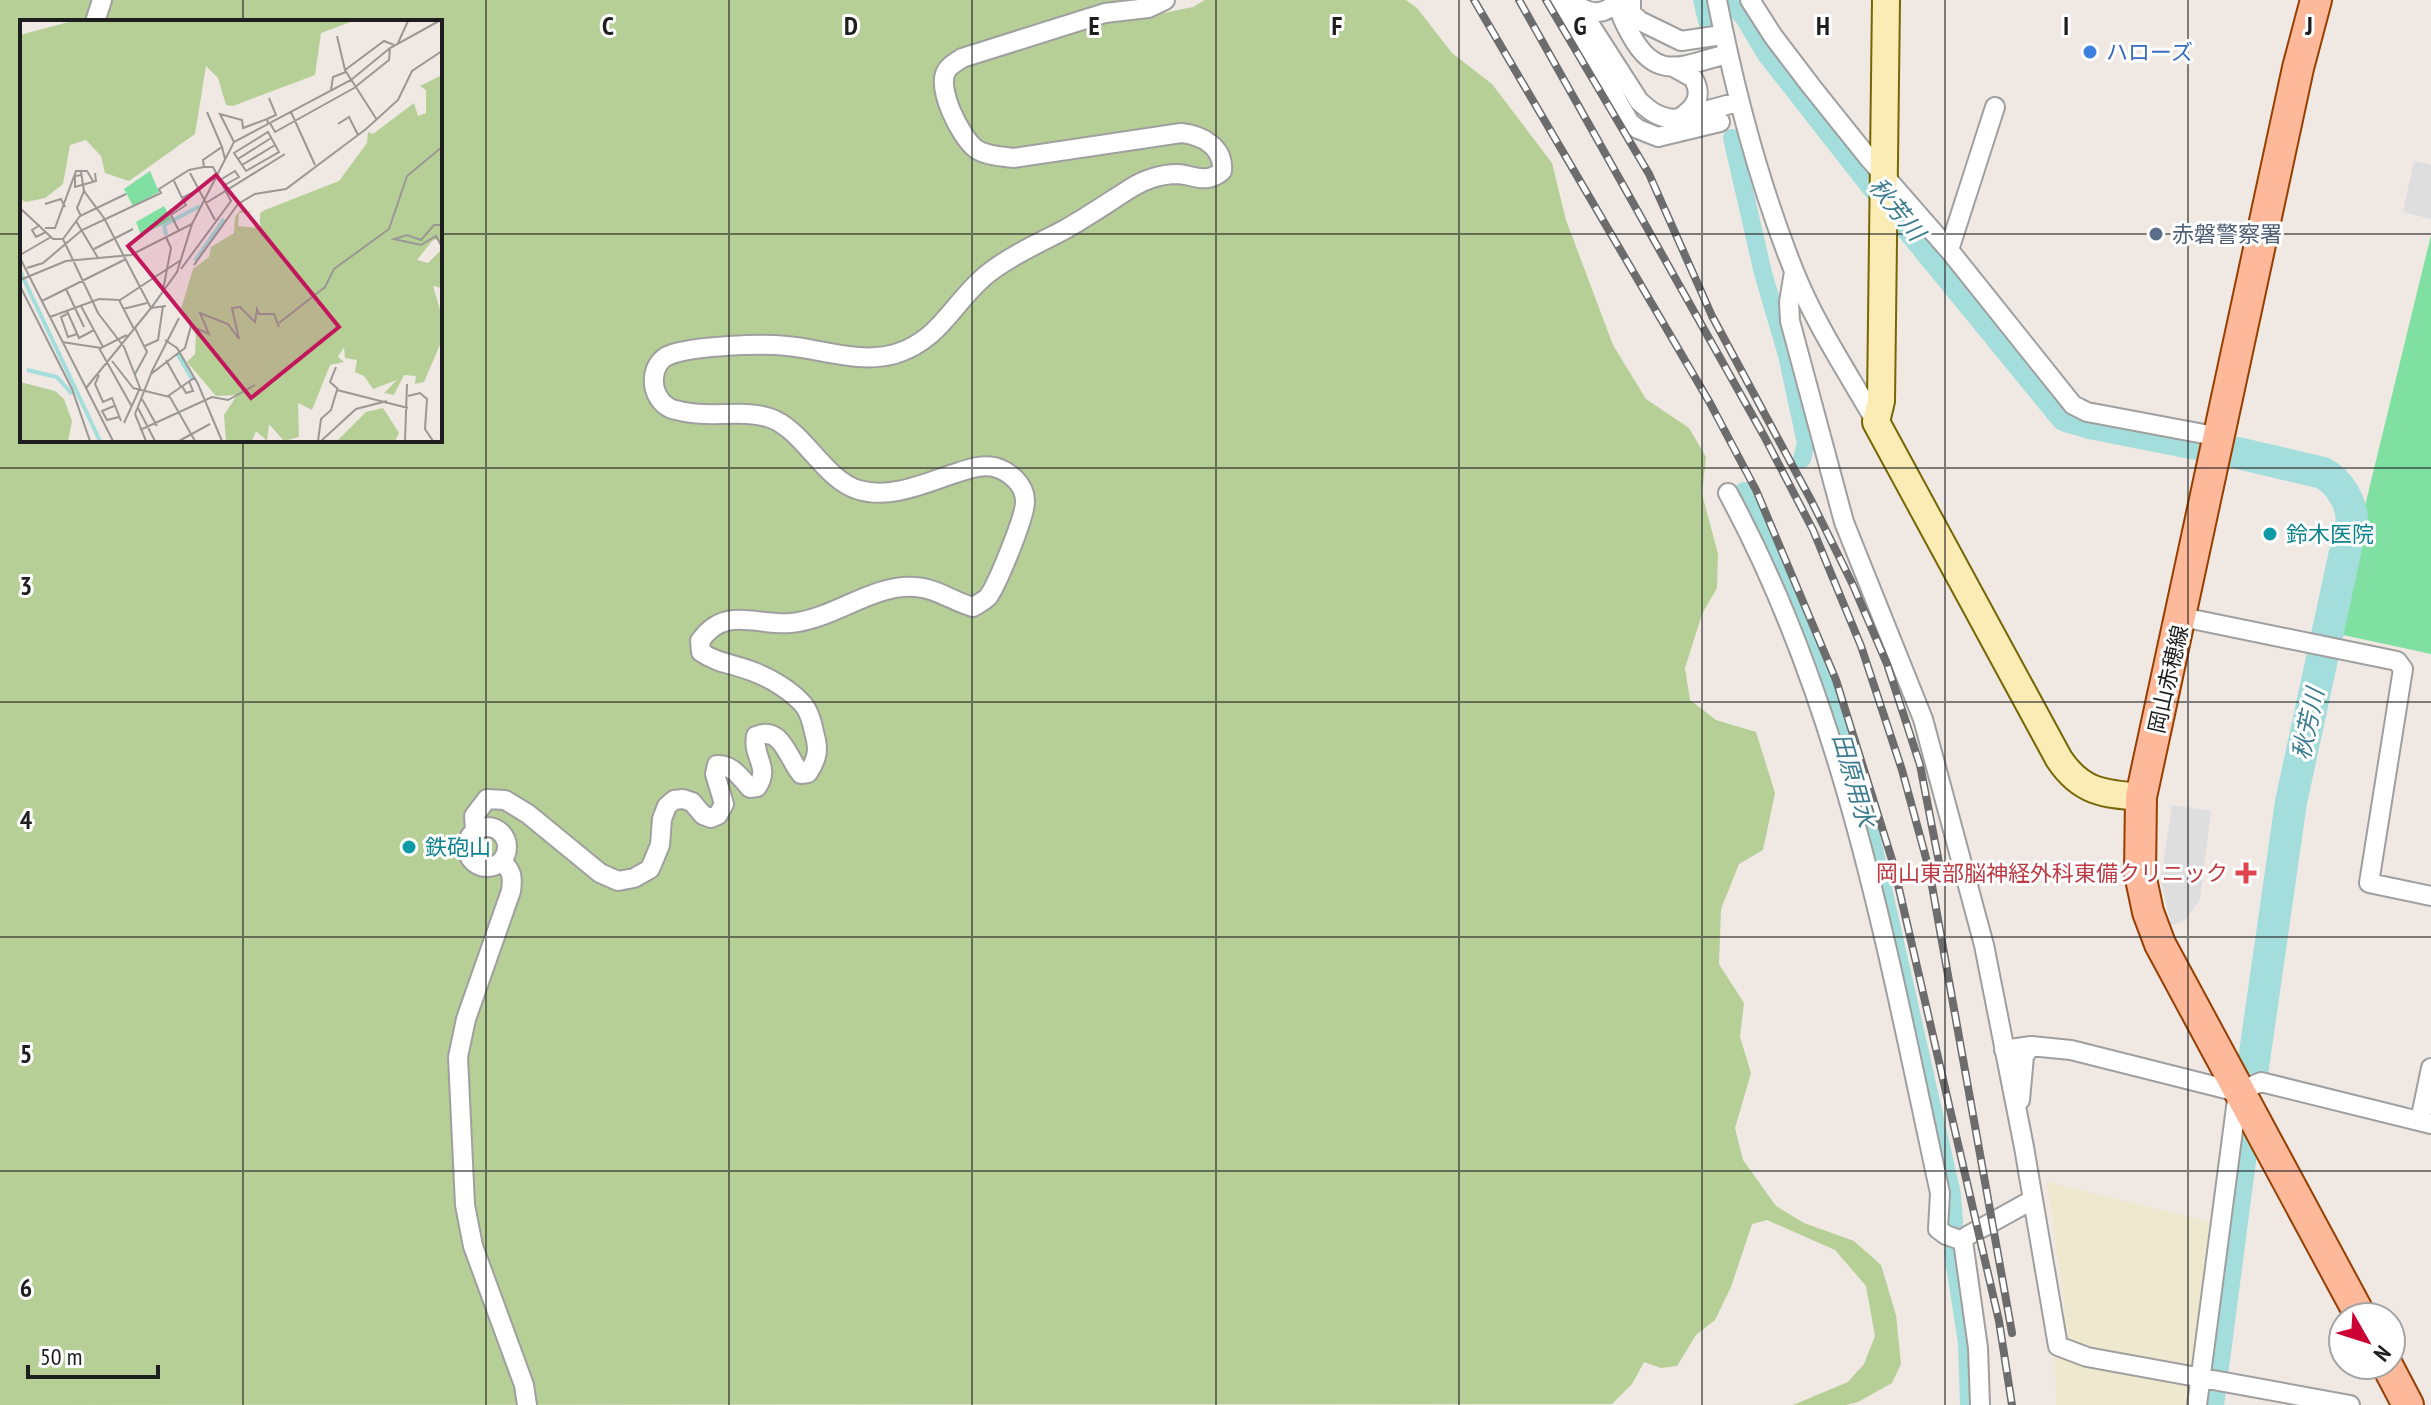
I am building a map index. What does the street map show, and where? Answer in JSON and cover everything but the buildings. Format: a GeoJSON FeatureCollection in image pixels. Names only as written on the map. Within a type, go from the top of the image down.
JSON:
{"type":"FeatureCollection","features":[{"type":"Feature","properties":{"kind":"main road","name":"岡山赤穂線"},"geometry":{"type":"LineString","coordinates":[[2316,0],[2298,68],[2141,797],[2140,874],[2148,912],[2160,944],[2352,1301]]}},
{"type":"Feature","properties":{"kind":"main road"},"geometry":{"type":"LineString","coordinates":[[2395,1381],[2408,1405]]}},
{"type":"Feature","properties":{"kind":"street"},"geometry":{"type":"LineString","coordinates":[[96,20],[102,0]]}},
{"type":"Feature","properties":{"kind":"street"},"geometry":{"type":"LineString","coordinates":[[475,831],[474,816],[487,799],[505,800],[528,814],[600,873],[618,881],[634,878],[650,869],[656,859],[662,819],[667,806],[674,800],[692,802],[703,815],[711,818],[718,815],[724,804],[715,774],[717,765],[731,769],[750,788],[757,787],[763,768],[753,747],[756,736],[763,732],[774,735],[784,745],[801,774],[808,773],[817,760],[818,746],[811,718],[803,704],[776,683],[754,672],[712,660],[701,652],[700,641],[705,634],[722,623],[742,618],[792,623],[829,615],[895,587],[932,590],[957,603],[973,607],[987,598],[1015,534],[1025,501],[1021,487],[1011,474],[993,467],[975,467],[913,487],[882,493],[857,490],[838,478],[792,433],[771,418],[688,413],[667,407],[655,394],[653,380],[657,365],[667,355],[686,350],[735,347],[785,346],[867,358],[896,353],[932,335],[988,273],[1140,182],[1178,174],[1205,180],[1215,177],[1222,171],[1223,160],[1211,144],[1195,135],[1181,133],[1013,158],[993,155],[975,149],[961,130],[946,99],[943,81],[947,69],[962,58],[1105,13],[1148,8],[1165,0]]}},
{"type":"Feature","properties":{"kind":"street"},"geometry":{"type":"LineString","coordinates":[[1559,0],[1630,123],[1658,137],[1720,122]]}},
{"type":"Feature","properties":{"kind":"street"},"geometry":{"type":"LineString","coordinates":[[1576,3],[1592,13],[1601,12],[1619,0]]}},
{"type":"Feature","properties":{"kind":"street"},"geometry":{"type":"LineString","coordinates":[[1619,0],[1619,13],[1638,47],[1660,66],[1675,68],[1693,78],[1699,93],[1694,107],[1681,117]]}},
{"type":"Feature","properties":{"kind":"street"},"geometry":{"type":"LineString","coordinates":[[1631,0],[1631,13],[1640,21],[1681,41],[1715,36]]}},
{"type":"Feature","properties":{"kind":"street"},"geometry":{"type":"LineString","coordinates":[[1717,0],[1738,102],[1794,272],[1820,326],[1876,422],[2059,759],[2071,776],[2091,789],[2141,797]]}},
{"type":"Feature","properties":{"kind":"street"},"geometry":{"type":"LineString","coordinates":[[1750,0],[1811,86],[1949,250],[2073,405],[2087,412],[2220,437]]}},
{"type":"Feature","properties":{"kind":"street"},"geometry":{"type":"LineString","coordinates":[[1876,422],[1881,401],[1886,0]]}},
{"type":"Feature","properties":{"kind":"street"},"geometry":{"type":"LineString","coordinates":[[1576,3],[1639,101],[1653,114],[1664,118],[1681,117],[1738,102]]}},
{"type":"Feature","properties":{"kind":"street"},"geometry":{"type":"LineString","coordinates":[[1675,68],[1727,54]]}},
{"type":"Feature","properties":{"kind":"street"},"geometry":{"type":"LineString","coordinates":[[1949,250],[1995,107]]}},
{"type":"Feature","properties":{"kind":"street"},"geometry":{"type":"LineString","coordinates":[[1794,272],[1789,302],[1790,321],[1835,493],[1923,719],[1984,945],[2058,1346],[2087,1357],[2201,1376],[2263,1398],[2350,1405]]}},
{"type":"Feature","properties":{"kind":"street"},"geometry":{"type":"LineString","coordinates":[[1728,493],[1779,597],[1813,682],[1856,822],[1940,1193],[1938,1229],[1963,1241]]}},
{"type":"Feature","properties":{"kind":"street"},"geometry":{"type":"LineString","coordinates":[[2182,617],[2397,661],[2403,669],[2369,883],[2431,896]]}},
{"type":"Feature","properties":{"kind":"street"},"geometry":{"type":"LineString","coordinates":[[488,828],[500,832],[507,849],[502,861],[483,867],[472,861],[467,849],[475,831],[488,828]]}},
{"type":"Feature","properties":{"kind":"street"},"geometry":{"type":"LineString","coordinates":[[502,861],[511,870],[511,891],[466,1019],[458,1057],[465,1205],[473,1246],[524,1385],[527,1405]]}},
{"type":"Feature","properties":{"kind":"street"},"geometry":{"type":"LineString","coordinates":[[2004,1050],[2031,1046],[2071,1050],[2238,1092],[2261,1082],[2426,1122],[2431,1068]]}},
{"type":"Feature","properties":{"kind":"street"},"geometry":{"type":"LineString","coordinates":[[2018,1118],[2024,1056],[2031,1046]]}},
{"type":"Feature","properties":{"kind":"street"},"geometry":{"type":"LineString","coordinates":[[2197,1405],[2238,1092]]}},
{"type":"Feature","properties":{"kind":"street"},"geometry":{"type":"LineString","coordinates":[[1980,1405],[1978,1348],[1963,1241],[2032,1200]]}},
{"type":"Feature","properties":{"kind":"shaded area"},"geometry":{"type":"Polygon","coordinates":[[[2414,161],[2431,165],[2431,219],[2403,212],[2414,161]]]}},
{"type":"Feature","properties":{"kind":"shaded area"},"geometry":{"type":"Polygon","coordinates":[[[2172,805],[2211,811],[2200,899],[2185,921],[2171,925],[2161,879],[2172,805]]]}},
{"type":"Feature","properties":{"kind":"shaded area"},"geometry":{"type":"Polygon","coordinates":[[[2047,1182],[2215,1223],[2192,1405],[2056,1405],[2055,1358],[2065,1309],[2047,1182]]]}},
{"type":"Feature","properties":{"kind":"green space"},"geometry":{"type":"Polygon","coordinates":[[[0,0],[1151,0],[1159,14],[1193,7],[1205,0],[1406,0],[1417,8],[1452,53],[1492,84],[1552,163],[1566,220],[1613,345],[1646,399],[1689,428],[1706,457],[1702,494],[1718,554],[1717,588],[1702,614],[1685,668],[1690,700],[1716,720],[1756,732],[1775,793],[1763,850],[1739,864],[1721,909],[1719,964],[1744,1003],[1740,1037],[1751,1073],[1735,1128],[1743,1160],[1776,1206],[1804,1223],[1854,1241],[1881,1265],[1896,1315],[1901,1364],[1892,1383],[1858,1402],[1846,1405],[1793,1405],[1848,1382],[1864,1364],[1875,1336],[1866,1286],[1835,1250],[1767,1220],[1752,1224],[1731,1287],[1715,1320],[1696,1335],[1677,1366],[1661,1368],[1644,1362],[1632,1384],[1612,1404],[0,1405],[0,0]]]}},
{"type":"Feature","properties":{"kind":"green space"},"geometry":{"type":"Polygon","coordinates":[[[2431,235],[2431,654],[2334,633],[2431,235]]]}},
{"type":"Feature","properties":{"kind":"waterway","name":"田原用水"},"geometry":{"type":"LineString","coordinates":[[1702,0],[1709,29]]}},
{"type":"Feature","properties":{"kind":"waterway","name":"秋芳川"},"geometry":{"type":"LineString","coordinates":[[1742,5],[1772,51],[1874,181],[2066,416],[2197,444]]}},
{"type":"Feature","properties":{"kind":"waterway","name":"田原用水"},"geometry":{"type":"LineString","coordinates":[[1732,138],[1763,273],[1787,355],[1806,443],[1802,459]]}},
{"type":"Feature","properties":{"kind":"waterway","name":"秋芳川"},"geometry":{"type":"LineString","coordinates":[[2238,453],[2323,473],[2343,493],[2352,520],[2291,802],[2252,1074]]}},
{"type":"Feature","properties":{"kind":"waterway","name":"田原用水"},"geometry":{"type":"LineString","coordinates":[[1744,491],[1793,596],[1828,687],[1861,791],[1952,1195],[1954,1223]]}},
{"type":"Feature","properties":{"kind":"waterway","name":"秋芳川"},"geometry":{"type":"LineString","coordinates":[[2208,1405],[2244,1130]]}},
{"type":"Feature","properties":{"kind":"waterway","name":"田原用水"},"geometry":{"type":"LineString","coordinates":[[1953,1252],[1967,1343],[1969,1405]]}},
{"type":"Feature","properties":{"kind":"railway"},"geometry":{"type":"LineString","coordinates":[[1474,0],[1710,403],[1756,490],[1836,680],[1893,863],[1999,1321],[2012,1405]]}},
{"type":"Feature","properties":{"kind":"railway"},"geometry":{"type":"LineString","coordinates":[[1519,0],[1764,436],[1813,530],[1861,646],[1902,770],[1929,869],[2012,1333]]}},
{"type":"Feature","properties":{"kind":"railway"},"geometry":{"type":"LineString","coordinates":[[1546,0],[1649,174],[1712,316],[1852,583],[1887,664],[1920,765],[1941,873]]}},
{"type":"Feature","properties":{"kind":"place","name":"ハローズ"},"geometry":{"type":"Point","coordinates":[2090,52]}},
{"type":"Feature","properties":{"kind":"place","name":"赤磐警察署"},"geometry":{"type":"Point","coordinates":[2156,234]}},
{"type":"Feature","properties":{"kind":"place","name":"鈴木医院"},"geometry":{"type":"Point","coordinates":[2270,534]}},
{"type":"Feature","properties":{"kind":"place","name":"鉄砲山"},"geometry":{"type":"Point","coordinates":[409,847]}},
{"type":"Feature","properties":{"kind":"place","name":"岡山東部脳神経外科東備クリニック"},"geometry":{"type":"Point","coordinates":[2246,873]}}]}
